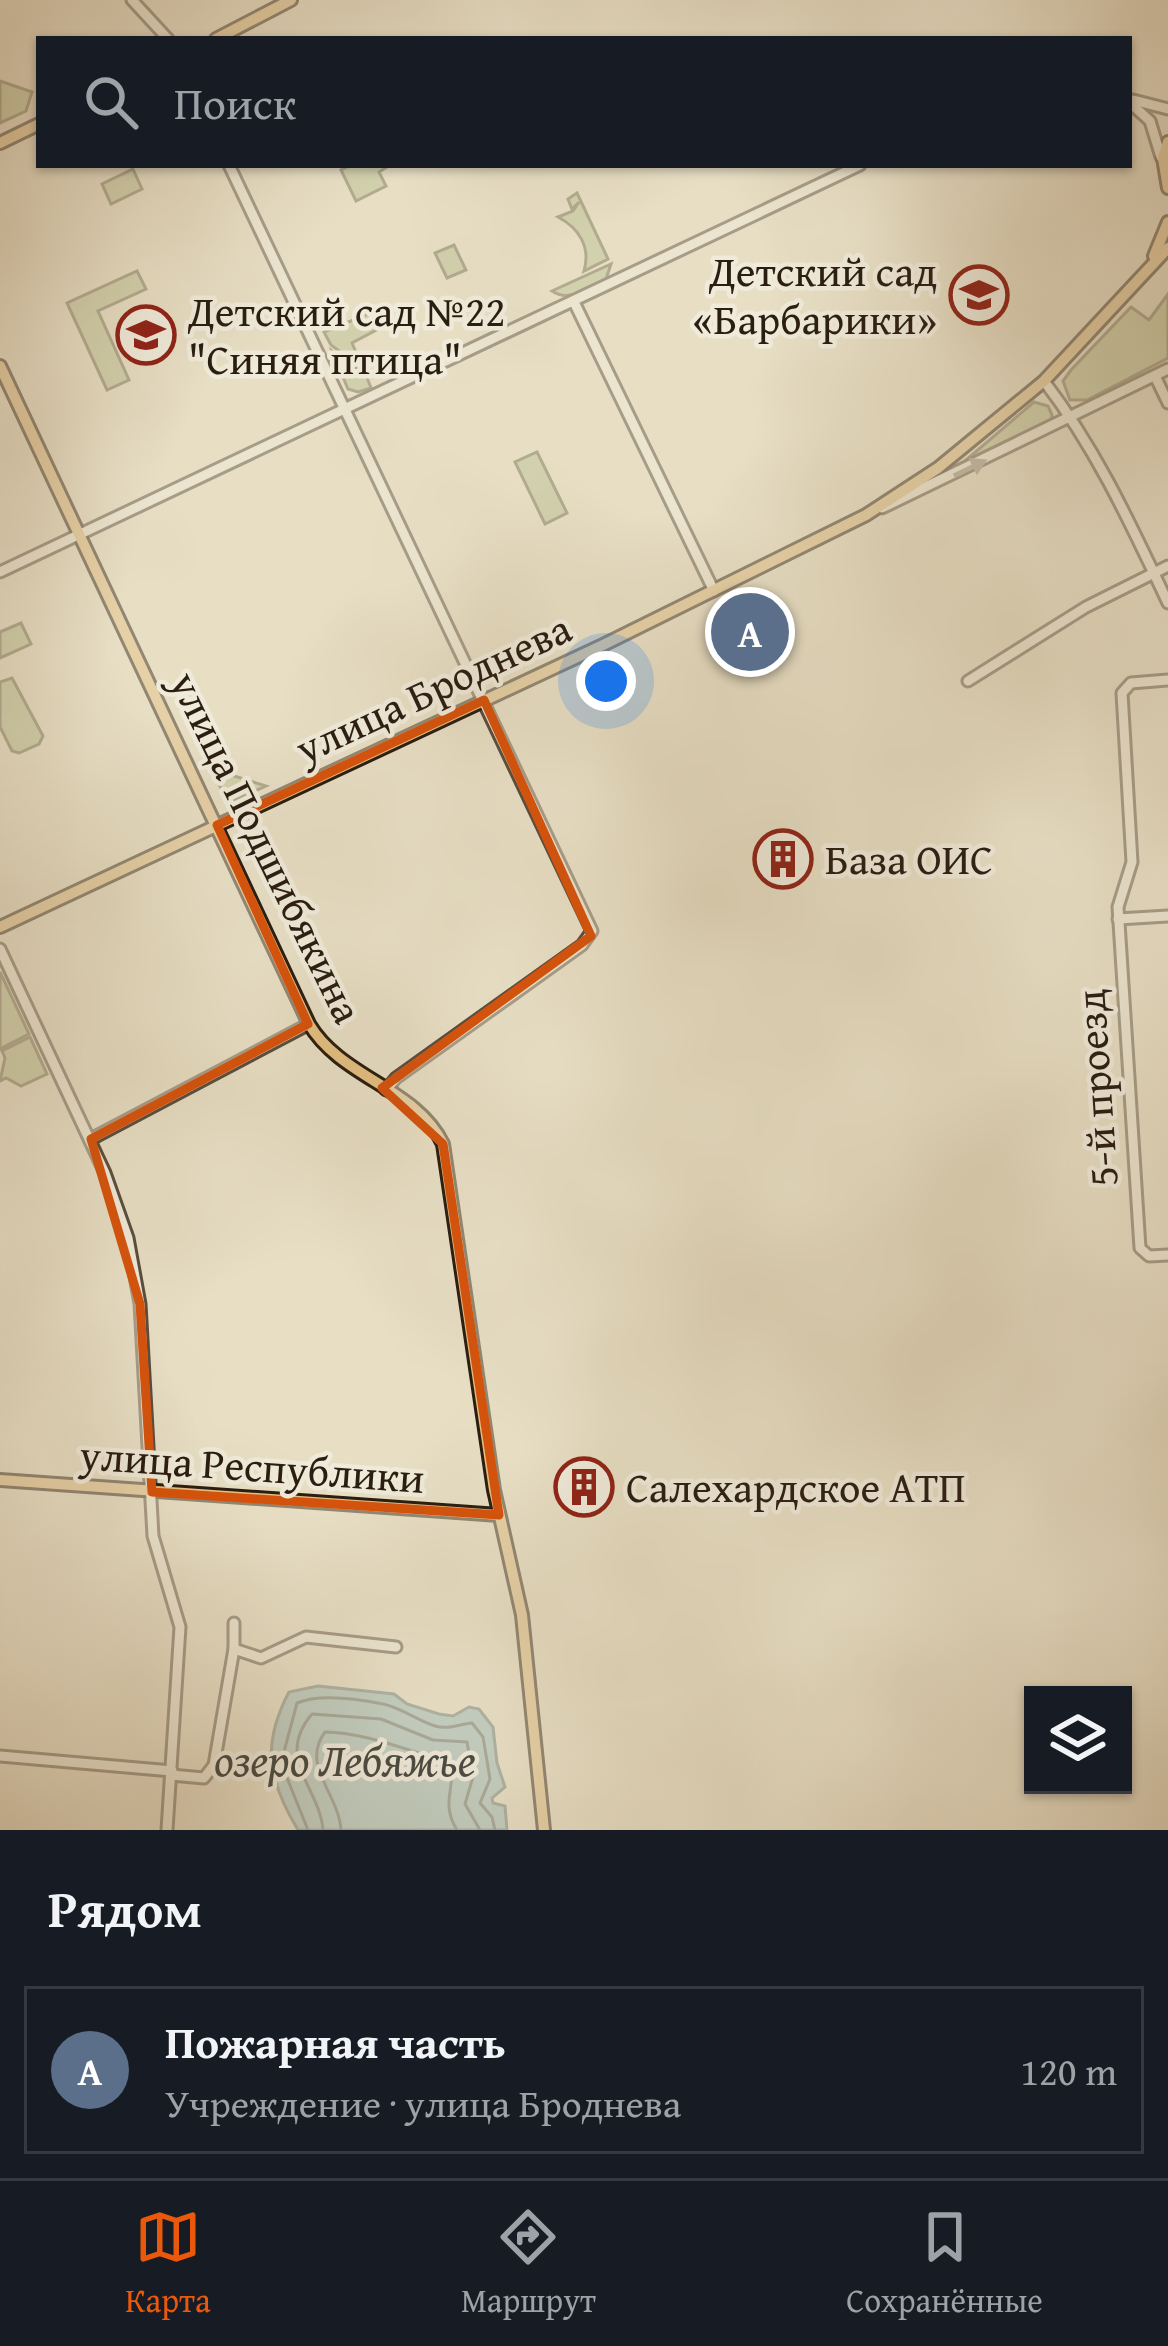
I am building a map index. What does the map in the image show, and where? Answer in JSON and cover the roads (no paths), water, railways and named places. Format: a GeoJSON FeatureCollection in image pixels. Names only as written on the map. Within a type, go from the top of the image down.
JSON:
{"type":"FeatureCollection","features":[{"type":"Feature","properties":{"kind":"main road"},"geometry":{"type":"LineString","coordinates":[[223,36],[291,0]]}},
{"type":"Feature","properties":{"kind":"main road"},"geometry":{"type":"LineString","coordinates":[[0,143],[36,125]]}},
{"type":"Feature","properties":{"kind":"main road"},"geometry":{"type":"LineString","coordinates":[[1168,142],[1168,204]]}},
{"type":"Feature","properties":{"kind":"main road"},"geometry":{"type":"LineString","coordinates":[[1147,270],[1168,222]]}},
{"type":"Feature","properties":{"kind":"main road","name":"улица Броднева"},"geometry":{"type":"LineString","coordinates":[[0,927],[866,515],[938,468],[1044,381],[1168,248]]}},
{"type":"Feature","properties":{"kind":"main road","name":"улица Подшибякина"},"geometry":{"type":"LineString","coordinates":[[0,366],[309,1024],[331,1053],[425,1118],[443,1144],[500,1515],[522,1615],[544,1830]]}},
{"type":"Feature","properties":{"kind":"main road","name":"улица Республики"},"geometry":{"type":"LineString","coordinates":[[0,1480],[500,1515]]}},
{"type":"Feature","properties":{"kind":"street"},"geometry":{"type":"LineString","coordinates":[[132,0],[165,36]]}},
{"type":"Feature","properties":{"kind":"street"},"geometry":{"type":"LineString","coordinates":[[1132,101],[1168,110]]}},
{"type":"Feature","properties":{"kind":"street"},"geometry":{"type":"LineString","coordinates":[[1132,103],[1156,130],[1165,180]]}},
{"type":"Feature","properties":{"kind":"street"},"geometry":{"type":"LineString","coordinates":[[230,168],[588,916],[591,936],[386,1090]]}},
{"type":"Feature","properties":{"kind":"street"},"geometry":{"type":"LineString","coordinates":[[0,572],[854,168]]}},
{"type":"Feature","properties":{"kind":"street"},"geometry":{"type":"LineString","coordinates":[[574,302],[714,591]]}},
{"type":"Feature","properties":{"kind":"street"},"geometry":{"type":"LineString","coordinates":[[866,515],[1168,369]]}},
{"type":"Feature","properties":{"kind":"street"},"geometry":{"type":"LineString","coordinates":[[1154,376],[1168,404]]}},
{"type":"Feature","properties":{"kind":"street"},"geometry":{"type":"LineString","coordinates":[[1044,381],[1114,487],[1168,603]]}},
{"type":"Feature","properties":{"kind":"street"},"geometry":{"type":"LineString","coordinates":[[968,681],[1086,607],[1168,566]]}},
{"type":"Feature","properties":{"kind":"street","name":"5-й проезд"},"geometry":{"type":"LineString","coordinates":[[1168,680],[1130,683],[1122,693],[1132,862],[1118,919],[1141,1252],[1168,1255]]}},
{"type":"Feature","properties":{"kind":"street"},"geometry":{"type":"LineString","coordinates":[[1118,919],[1168,916]]}},
{"type":"Feature","properties":{"kind":"street"},"geometry":{"type":"LineString","coordinates":[[0,949],[91,1139],[128,1238],[140,1304],[153,1536],[180,1627],[167,1830]]}},
{"type":"Feature","properties":{"kind":"street"},"geometry":{"type":"LineString","coordinates":[[91,1139],[309,1024]]}},
{"type":"Feature","properties":{"kind":"street"},"geometry":{"type":"LineString","coordinates":[[0,1756],[204,1778],[217,1757],[234,1622]]}},
{"type":"Feature","properties":{"kind":"street"},"geometry":{"type":"LineString","coordinates":[[234,1649],[261,1658],[307,1637],[396,1647]]}},
{"type":"Feature","properties":{"kind":"water","name":"озеро Лебяжье"},"geometry":{"type":"Polygon","coordinates":[[[318,1686],[394,1694],[407,1704],[453,1716],[469,1707],[479,1709],[493,1727],[505,1787],[492,1798],[493,1803],[505,1806],[507,1830],[298,1830],[275,1778],[274,1729],[289,1692],[318,1686]]]}},
{"type":"Feature","properties":{"kind":"place","name":"Детский сад «Барбарики»"},"geometry":{"type":"Point","coordinates":[979,295]}},
{"type":"Feature","properties":{"kind":"place","name":"Детский сад №22 \"Синяя птица\""},"geometry":{"type":"Point","coordinates":[146,335]}},
{"type":"Feature","properties":{"kind":"place","name":"Пожарная часть"},"geometry":{"type":"Point","coordinates":[750,632]}},
{"type":"Feature","properties":{"kind":"place","name":"База ОИС"},"geometry":{"type":"Point","coordinates":[783,859]}},
{"type":"Feature","properties":{"kind":"place","name":"Салехардское АТП"},"geometry":{"type":"Point","coordinates":[584,1487]}}]}
